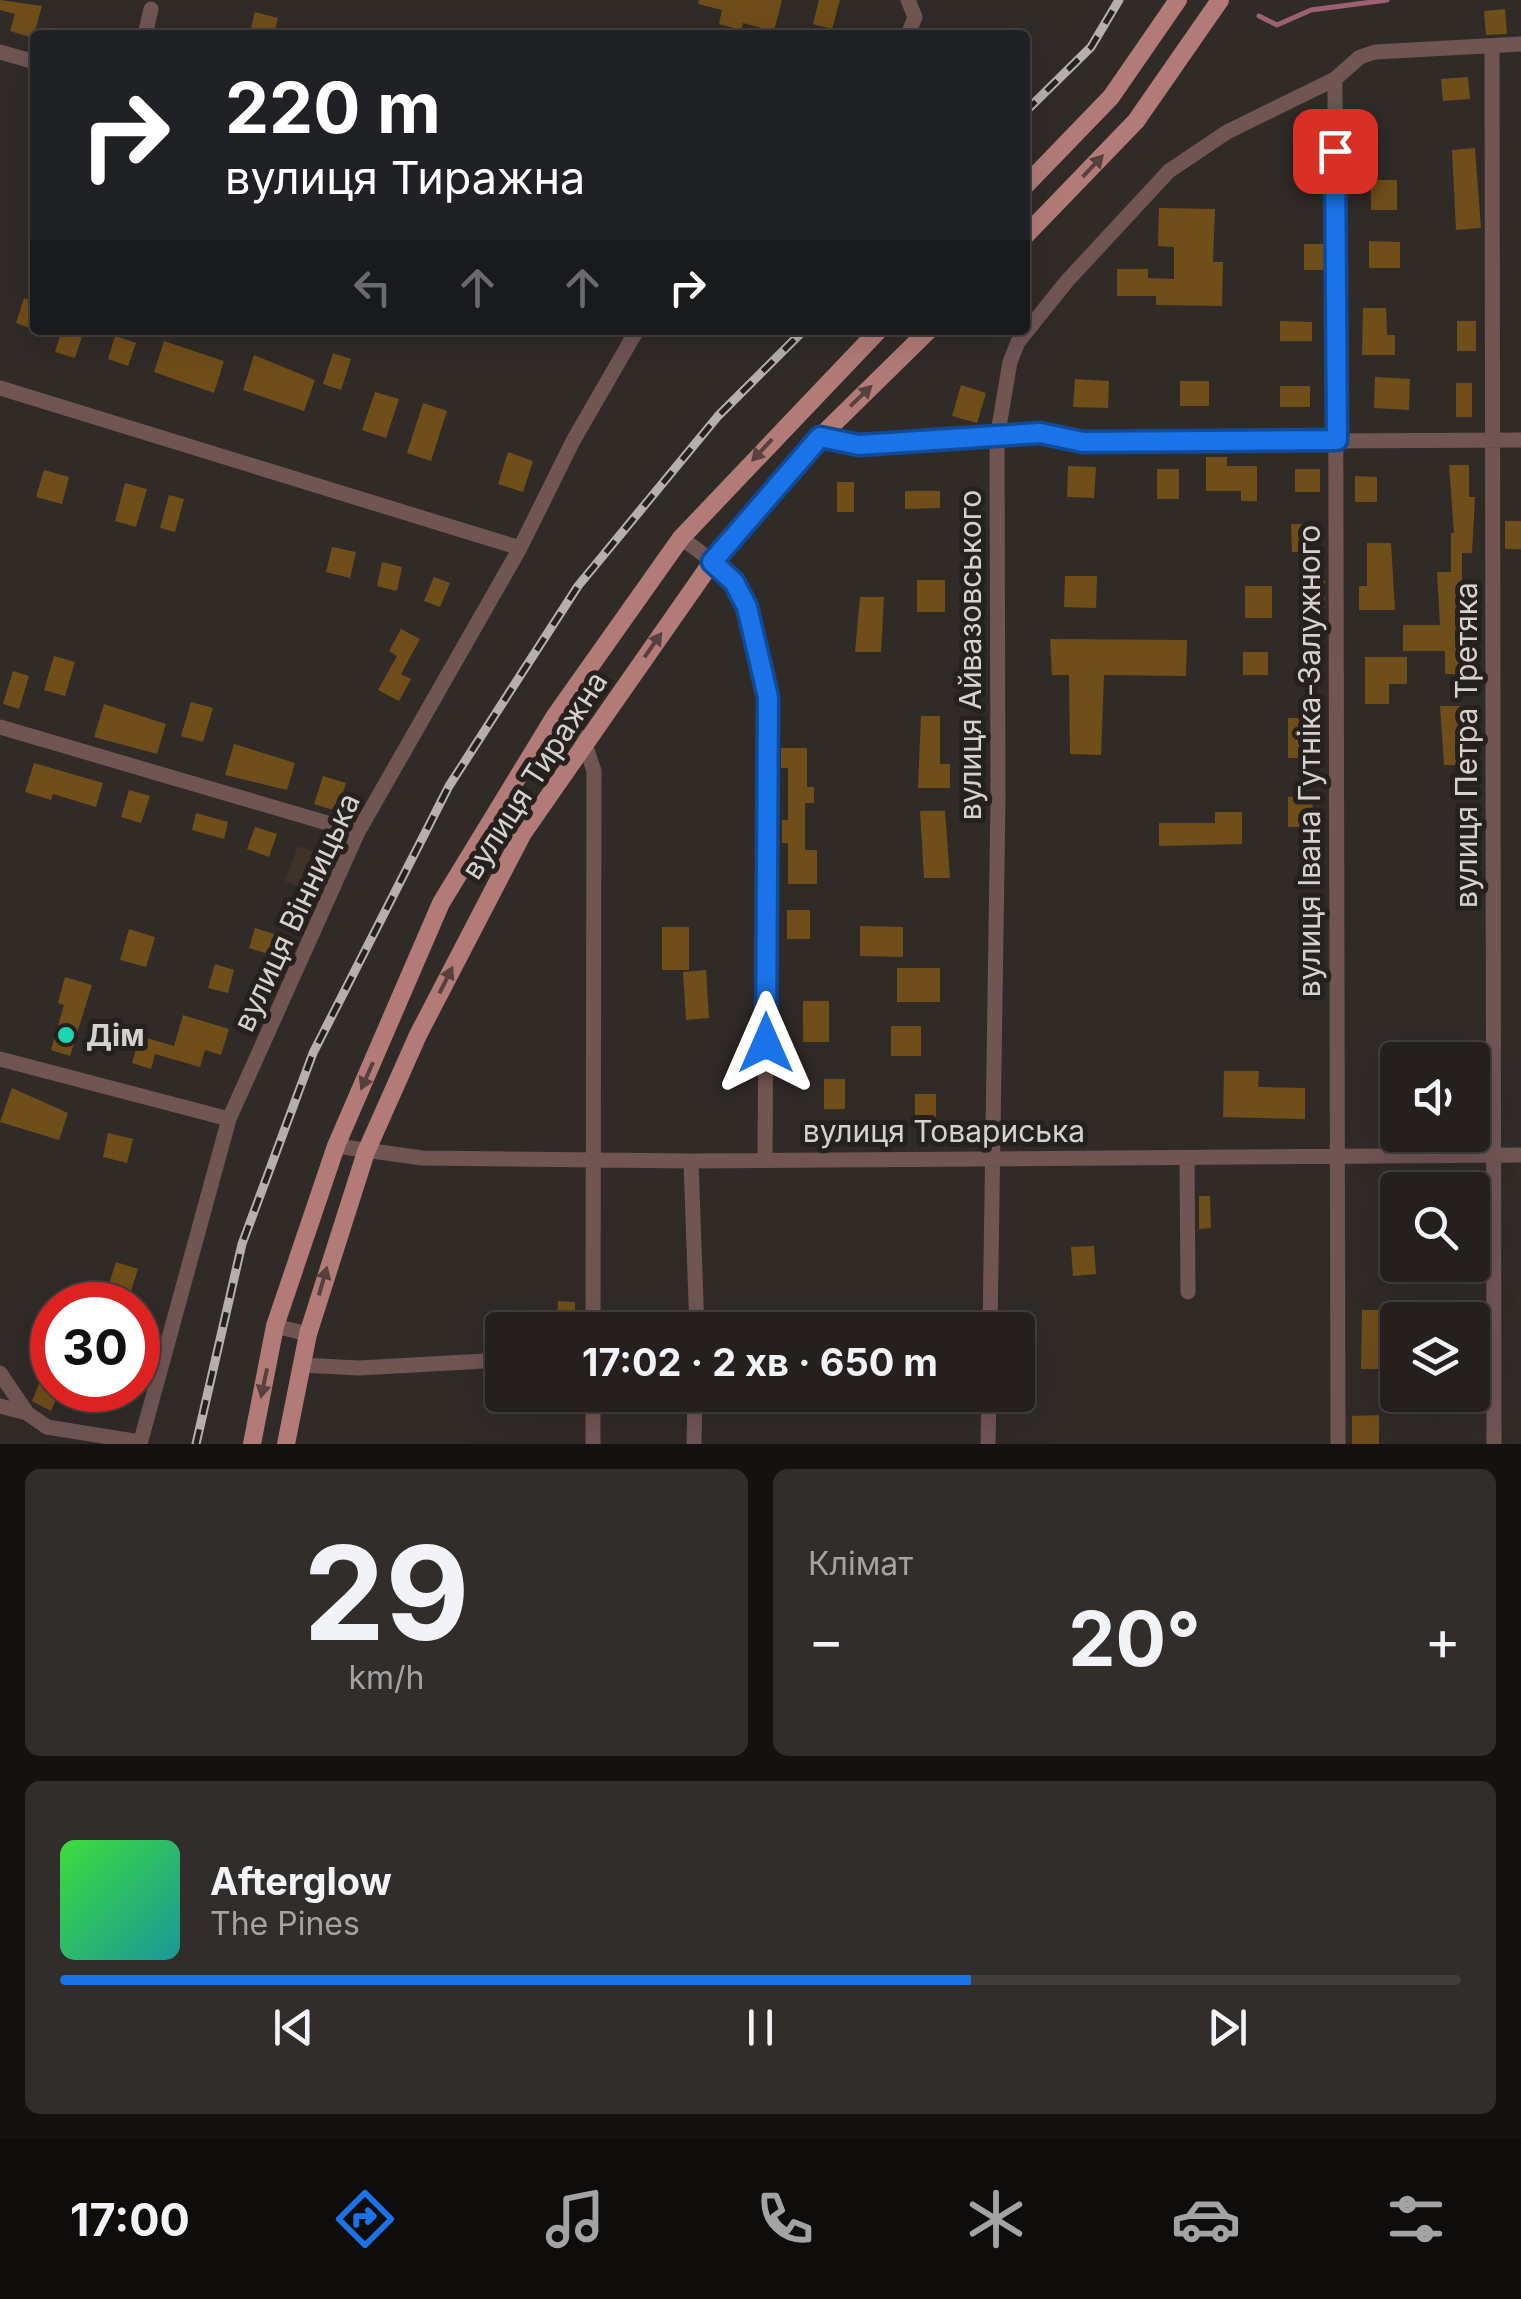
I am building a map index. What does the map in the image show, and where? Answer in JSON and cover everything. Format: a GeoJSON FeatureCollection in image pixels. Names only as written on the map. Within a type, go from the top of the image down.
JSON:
{"type":"FeatureCollection","features":[{"type":"Feature","properties":{"kind":"main road"},"geometry":{"type":"LineString","coordinates":[[1030,181],[1111,97],[1178,0]]}},
{"type":"Feature","properties":{"kind":"main road"},"geometry":{"type":"LineString","coordinates":[[1030,231],[1136,121],[1220,0]]}},
{"type":"Feature","properties":{"kind":"main road","name":"вулиця Тиражна"},"geometry":{"type":"LineString","coordinates":[[252,1444],[276,1326],[336,1146],[442,902],[555,716],[680,538],[874,335]]}},
{"type":"Feature","properties":{"kind":"main road","name":"вулиця Тиражна"},"geometry":{"type":"LineString","coordinates":[[286,1444],[308,1334],[366,1152],[522,833],[712,562],[820,437],[925,335]]}},
{"type":"Feature","properties":{"kind":"street"},"geometry":{"type":"LineString","coordinates":[[908,0],[915,18],[910,30]]}},
{"type":"Feature","properties":{"kind":"street"},"geometry":{"type":"LineString","coordinates":[[147,30],[151,10]]}},
{"type":"Feature","properties":{"kind":"street","name":"вулиця Айвазовського"},"geometry":{"type":"LineString","coordinates":[[1030,326],[1066,280],[1115,233],[1161,179],[1227,132],[1335,79],[1360,57],[1375,52],[1521,44]]}},
{"type":"Feature","properties":{"kind":"street","name":"вулиця Петра Третяка"},"geometry":{"type":"LineString","coordinates":[[1492,46],[1494,1444]]}},
{"type":"Feature","properties":{"kind":"street"},"geometry":{"type":"LineString","coordinates":[[0,52],[30,61]]}},
{"type":"Feature","properties":{"kind":"street","name":"вулиця Івана Гутніка-Залужного"},"geometry":{"type":"LineString","coordinates":[[1335,79],[1338,1444]]}},
{"type":"Feature","properties":{"kind":"street","name":"вулиця Вінницька"},"geometry":{"type":"LineString","coordinates":[[140,1443],[229,1119],[358,832],[520,548],[573,441],[634,335]]}},
{"type":"Feature","properties":{"kind":"street","name":"вулиця Айвазовського"},"geometry":{"type":"LineString","coordinates":[[990,1312],[998,799],[997,438],[1018,342],[1023,335]]}},
{"type":"Feature","properties":{"kind":"street"},"geometry":{"type":"LineString","coordinates":[[0,388],[520,548]]}},
{"type":"Feature","properties":{"kind":"street"},"geometry":{"type":"LineString","coordinates":[[820,437],[859,445],[1040,433],[1083,442],[1521,440]]}},
{"type":"Feature","properties":{"kind":"street"},"geometry":{"type":"LineString","coordinates":[[680,538],[734,582],[747,607],[768,697],[765,1158]]}},
{"type":"Feature","properties":{"kind":"street"},"geometry":{"type":"LineString","coordinates":[[555,716],[584,742],[594,771],[594,1312]]}},
{"type":"Feature","properties":{"kind":"street"},"geometry":{"type":"LineString","coordinates":[[0,727],[358,832]]}},
{"type":"Feature","properties":{"kind":"street"},"geometry":{"type":"LineString","coordinates":[[0,1059],[229,1119]]}},
{"type":"Feature","properties":{"kind":"street","name":"вулиця Товариська"},"geometry":{"type":"LineString","coordinates":[[336,1146],[422,1158],[691,1161],[1337,1159],[1521,1154]]}},
{"type":"Feature","properties":{"kind":"street"},"geometry":{"type":"LineString","coordinates":[[1187,1159],[1188,1292]]}},
{"type":"Feature","properties":{"kind":"street"},"geometry":{"type":"LineString","coordinates":[[691,1161],[695,1312]]}},
{"type":"Feature","properties":{"kind":"street"},"geometry":{"type":"LineString","coordinates":[[276,1326],[308,1334]]}},
{"type":"Feature","properties":{"kind":"street"},"geometry":{"type":"LineString","coordinates":[[301,1364],[360,1368],[485,1361]]}},
{"type":"Feature","properties":{"kind":"street"},"geometry":{"type":"LineString","coordinates":[[0,1372],[26,1413]]}},
{"type":"Feature","properties":{"kind":"street"},"geometry":{"type":"LineString","coordinates":[[0,1406],[26,1413],[47,1427],[140,1443]]}},
{"type":"Feature","properties":{"kind":"street"},"geometry":{"type":"LineString","coordinates":[[593,1412],[593,1444]]}},
{"type":"Feature","properties":{"kind":"street"},"geometry":{"type":"LineString","coordinates":[[694,1444],[695,1412]]}},
{"type":"Feature","properties":{"kind":"street"},"geometry":{"type":"LineString","coordinates":[[988,1444],[989,1412]]}},
{"type":"Feature","properties":{"kind":"shaded area"},"geometry":{"type":"Polygon","coordinates":[[[298,846],[319,854],[306,889],[285,881],[298,846]]]}},
{"type":"Feature","properties":{"kind":"building"},"geometry":{"type":"Polygon","coordinates":[[[0,0],[42,6],[30,37],[10,31],[15,14],[0,10],[0,0]]]}},
{"type":"Feature","properties":{"kind":"building"},"geometry":{"type":"Polygon","coordinates":[[[699,0],[782,0],[774,30],[743,23],[741,30],[719,24],[722,10],[698,4],[699,0]]]}},
{"type":"Feature","properties":{"kind":"building"},"geometry":{"type":"Polygon","coordinates":[[[819,0],[840,0],[832,29],[813,24],[819,0]]]}},
{"type":"Feature","properties":{"kind":"building"},"geometry":{"type":"Polygon","coordinates":[[[1505,9],[1507,34],[1486,35],[1484,11],[1505,9]]]}},
{"type":"Feature","properties":{"kind":"building"},"geometry":{"type":"Polygon","coordinates":[[[255,12],[278,18],[275,30],[251,28],[255,12]]]}},
{"type":"Feature","properties":{"kind":"building"},"geometry":{"type":"Polygon","coordinates":[[[1468,77],[1470,99],[1443,101],[1441,79],[1468,77]]]}},
{"type":"Feature","properties":{"kind":"building"},"geometry":{"type":"Polygon","coordinates":[[[1475,148],[1481,228],[1456,230],[1452,150],[1475,148]]]}},
{"type":"Feature","properties":{"kind":"building"},"geometry":{"type":"Polygon","coordinates":[[[1371,180],[1397,180],[1397,210],[1371,210],[1371,180]]]}},
{"type":"Feature","properties":{"kind":"building"},"geometry":{"type":"Polygon","coordinates":[[[1159,208],[1215,209],[1213,262],[1223,262],[1222,306],[1156,305],[1156,296],[1117,296],[1117,269],[1148,269],[1148,278],[1174,279],[1174,247],[1158,246],[1159,208]]]}},
{"type":"Feature","properties":{"kind":"building"},"geometry":{"type":"Polygon","coordinates":[[[1369,241],[1400,242],[1400,268],[1369,268],[1369,241]]]}},
{"type":"Feature","properties":{"kind":"building"},"geometry":{"type":"Polygon","coordinates":[[[1304,244],[1324,244],[1324,270],[1304,270],[1304,244]]]}},
{"type":"Feature","properties":{"kind":"building"},"geometry":{"type":"Polygon","coordinates":[[[24,298],[30,300],[30,328],[16,323],[24,298]]]}},
{"type":"Feature","properties":{"kind":"building"},"geometry":{"type":"Polygon","coordinates":[[[1363,308],[1386,308],[1387,335],[1395,335],[1395,355],[1362,355],[1363,308]]]}},
{"type":"Feature","properties":{"kind":"building"},"geometry":{"type":"Polygon","coordinates":[[[1280,321],[1312,322],[1312,341],[1280,341],[1280,321]]]}},
{"type":"Feature","properties":{"kind":"building"},"geometry":{"type":"Polygon","coordinates":[[[1457,321],[1476,321],[1476,351],[1457,351],[1457,321]]]}},
{"type":"Feature","properties":{"kind":"building"},"geometry":{"type":"Polygon","coordinates":[[[60,335],[82,335],[75,358],[55,352],[60,335]]]}},
{"type":"Feature","properties":{"kind":"building"},"geometry":{"type":"Polygon","coordinates":[[[115,336],[136,343],[128,366],[108,359],[115,336]]]}},
{"type":"Feature","properties":{"kind":"building"},"geometry":{"type":"Polygon","coordinates":[[[164,341],[224,361],[214,393],[154,372],[164,341]]]}},
{"type":"Feature","properties":{"kind":"building"},"geometry":{"type":"Polygon","coordinates":[[[333,353],[351,359],[341,390],[323,384],[333,353]]]}},
{"type":"Feature","properties":{"kind":"building"},"geometry":{"type":"Polygon","coordinates":[[[254,355],[315,380],[304,411],[243,390],[254,355]]]}},
{"type":"Feature","properties":{"kind":"building"},"geometry":{"type":"Polygon","coordinates":[[[1375,377],[1410,379],[1409,410],[1374,408],[1375,377]]]}},
{"type":"Feature","properties":{"kind":"building"},"geometry":{"type":"Polygon","coordinates":[[[1075,379],[1109,381],[1108,408],[1073,407],[1075,379]]]}},
{"type":"Feature","properties":{"kind":"building"},"geometry":{"type":"Polygon","coordinates":[[[1180,381],[1209,381],[1209,406],[1180,406],[1180,381]]]}},
{"type":"Feature","properties":{"kind":"building"},"geometry":{"type":"Polygon","coordinates":[[[1456,383],[1472,383],[1472,417],[1456,417],[1456,383]]]}},
{"type":"Feature","properties":{"kind":"building"},"geometry":{"type":"Polygon","coordinates":[[[961,385],[986,393],[977,423],[952,416],[961,385]]]}},
{"type":"Feature","properties":{"kind":"building"},"geometry":{"type":"Polygon","coordinates":[[[1280,386],[1310,386],[1310,407],[1280,407],[1280,386]]]}},
{"type":"Feature","properties":{"kind":"building"},"geometry":{"type":"Polygon","coordinates":[[[375,392],[399,399],[386,438],[362,430],[375,392]]]}},
{"type":"Feature","properties":{"kind":"building"},"geometry":{"type":"Polygon","coordinates":[[[423,403],[447,411],[431,461],[407,453],[423,403]]]}},
{"type":"Feature","properties":{"kind":"building"},"geometry":{"type":"Polygon","coordinates":[[[508,452],[533,461],[523,492],[498,484],[508,452]]]}},
{"type":"Feature","properties":{"kind":"building"},"geometry":{"type":"Polygon","coordinates":[[[1206,457],[1227,457],[1227,466],[1257,466],[1257,501],[1241,501],[1241,491],[1206,491],[1206,457]]]}},
{"type":"Feature","properties":{"kind":"building"},"geometry":{"type":"Polygon","coordinates":[[[1449,465],[1469,465],[1469,497],[1475,497],[1472,553],[1462,553],[1462,644],[1468,644],[1469,674],[1445,674],[1445,651],[1403,651],[1403,625],[1440,625],[1437,572],[1451,572],[1454,533],[1449,465]]]}},
{"type":"Feature","properties":{"kind":"building"},"geometry":{"type":"Polygon","coordinates":[[[1068,466],[1096,467],[1094,498],[1067,497],[1068,466]]]}},
{"type":"Feature","properties":{"kind":"building"},"geometry":{"type":"Polygon","coordinates":[[[1157,469],[1179,469],[1179,499],[1157,499],[1157,469]]]}},
{"type":"Feature","properties":{"kind":"building"},"geometry":{"type":"Polygon","coordinates":[[[1295,469],[1320,469],[1320,492],[1295,492],[1295,469]]]}},
{"type":"Feature","properties":{"kind":"building"},"geometry":{"type":"Polygon","coordinates":[[[44,470],[69,477],[62,504],[36,497],[44,470]]]}},
{"type":"Feature","properties":{"kind":"building"},"geometry":{"type":"Polygon","coordinates":[[[1355,476],[1377,477],[1377,502],[1355,502],[1355,476]]]}},
{"type":"Feature","properties":{"kind":"building"},"geometry":{"type":"Polygon","coordinates":[[[837,482],[854,482],[854,512],[837,512],[837,482]]]}},
{"type":"Feature","properties":{"kind":"building"},"geometry":{"type":"Polygon","coordinates":[[[125,483],[147,489],[136,527],[115,521],[125,483]]]}},
{"type":"Feature","properties":{"kind":"building"},"geometry":{"type":"Polygon","coordinates":[[[905,491],[940,491],[940,508],[905,509],[905,491]]]}},
{"type":"Feature","properties":{"kind":"building"},"geometry":{"type":"Polygon","coordinates":[[[169,495],[184,499],[175,532],[160,528],[169,495]]]}},
{"type":"Feature","properties":{"kind":"building"},"geometry":{"type":"Polygon","coordinates":[[[1505,521],[1521,521],[1521,549],[1505,549],[1505,521]]]}},
{"type":"Feature","properties":{"kind":"building"},"geometry":{"type":"Polygon","coordinates":[[[1291,524],[1313,524],[1313,573],[1325,573],[1325,608],[1301,608],[1300,552],[1292,552],[1291,524]]]}},
{"type":"Feature","properties":{"kind":"building"},"geometry":{"type":"Polygon","coordinates":[[[1367,543],[1391,543],[1395,610],[1359,610],[1359,586],[1367,586],[1367,543]]]}},
{"type":"Feature","properties":{"kind":"building"},"geometry":{"type":"Polygon","coordinates":[[[332,547],[356,552],[350,578],[326,572],[332,547]]]}},
{"type":"Feature","properties":{"kind":"building"},"geometry":{"type":"Polygon","coordinates":[[[382,562],[402,567],[397,591],[377,586],[382,562]]]}},
{"type":"Feature","properties":{"kind":"building"},"geometry":{"type":"Polygon","coordinates":[[[1065,576],[1097,576],[1096,608],[1064,607],[1065,576]]]}},
{"type":"Feature","properties":{"kind":"building"},"geometry":{"type":"Polygon","coordinates":[[[434,577],[450,583],[440,607],[424,601],[434,577]]]}},
{"type":"Feature","properties":{"kind":"building"},"geometry":{"type":"Polygon","coordinates":[[[917,580],[945,580],[945,612],[917,612],[917,580]]]}},
{"type":"Feature","properties":{"kind":"building"},"geometry":{"type":"Polygon","coordinates":[[[1245,586],[1272,586],[1272,618],[1245,618],[1245,586]]]}},
{"type":"Feature","properties":{"kind":"building"},"geometry":{"type":"Polygon","coordinates":[[[860,597],[884,597],[881,652],[855,652],[860,597]]]}},
{"type":"Feature","properties":{"kind":"building"},"geometry":{"type":"Polygon","coordinates":[[[401,629],[420,639],[401,674],[411,679],[399,701],[378,690],[397,656],[389,651],[401,629]]]}},
{"type":"Feature","properties":{"kind":"building"},"geometry":{"type":"Polygon","coordinates":[[[1050,639],[1187,640],[1186,676],[1104,675],[1101,755],[1070,754],[1069,675],[1052,675],[1050,639]]]}},
{"type":"Feature","properties":{"kind":"building"},"geometry":{"type":"Polygon","coordinates":[[[1243,652],[1268,652],[1268,675],[1243,675],[1243,652]]]}},
{"type":"Feature","properties":{"kind":"building"},"geometry":{"type":"Polygon","coordinates":[[[54,656],[75,662],[65,696],[44,690],[54,656]]]}},
{"type":"Feature","properties":{"kind":"building"},"geometry":{"type":"Polygon","coordinates":[[[1365,657],[1407,657],[1407,684],[1389,684],[1389,704],[1365,704],[1365,657]]]}},
{"type":"Feature","properties":{"kind":"building"},"geometry":{"type":"Polygon","coordinates":[[[13,671],[29,676],[19,709],[3,704],[13,671]]]}},
{"type":"Feature","properties":{"kind":"building"},"geometry":{"type":"Polygon","coordinates":[[[191,702],[213,708],[203,742],[181,736],[191,702]]]}},
{"type":"Feature","properties":{"kind":"building"},"geometry":{"type":"Polygon","coordinates":[[[104,704],[166,724],[157,754],[94,737],[104,704]]]}},
{"type":"Feature","properties":{"kind":"building"},"geometry":{"type":"Polygon","coordinates":[[[1440,706],[1466,706],[1467,765],[1444,765],[1440,706]]]}},
{"type":"Feature","properties":{"kind":"building"},"geometry":{"type":"Polygon","coordinates":[[[921,716],[940,716],[940,764],[950,764],[950,788],[918,788],[921,716]]]}},
{"type":"Feature","properties":{"kind":"building"},"geometry":{"type":"Polygon","coordinates":[[[1288,718],[1314,718],[1314,758],[1288,758],[1288,718]]]}},
{"type":"Feature","properties":{"kind":"building"},"geometry":{"type":"Polygon","coordinates":[[[234,744],[295,763],[287,790],[225,775],[234,744]]]}},
{"type":"Feature","properties":{"kind":"building"},"geometry":{"type":"Polygon","coordinates":[[[781,748],[807,748],[807,787],[814,787],[814,803],[805,803],[805,850],[817,850],[817,884],[788,884],[788,843],[782,843],[782,820],[788,820],[788,768],[781,768],[781,748]]]}},
{"type":"Feature","properties":{"kind":"building"},"geometry":{"type":"Polygon","coordinates":[[[34,763],[103,783],[96,807],[53,794],[51,800],[25,792],[34,763]]]}},
{"type":"Feature","properties":{"kind":"building"},"geometry":{"type":"Polygon","coordinates":[[[323,776],[346,783],[337,811],[314,804],[323,776]]]}},
{"type":"Feature","properties":{"kind":"building"},"geometry":{"type":"Polygon","coordinates":[[[129,790],[150,796],[141,823],[121,817],[129,790]]]}},
{"type":"Feature","properties":{"kind":"building"},"geometry":{"type":"Polygon","coordinates":[[[1288,797],[1313,797],[1312,827],[1288,827],[1288,797]]]}},
{"type":"Feature","properties":{"kind":"building"},"geometry":{"type":"Polygon","coordinates":[[[920,811],[945,811],[950,878],[924,878],[920,811]]]}},
{"type":"Feature","properties":{"kind":"building"},"geometry":{"type":"Polygon","coordinates":[[[1215,812],[1242,812],[1242,844],[1159,846],[1159,823],[1215,823],[1215,812]]]}},
{"type":"Feature","properties":{"kind":"building"},"geometry":{"type":"Polygon","coordinates":[[[196,813],[228,822],[224,839],[192,830],[196,813]]]}},
{"type":"Feature","properties":{"kind":"building"},"geometry":{"type":"Polygon","coordinates":[[[255,827],[277,834],[269,857],[247,849],[255,827]]]}},
{"type":"Feature","properties":{"kind":"building"},"geometry":{"type":"Polygon","coordinates":[[[787,910],[810,910],[810,939],[787,939],[787,910]]]}},
{"type":"Feature","properties":{"kind":"building"},"geometry":{"type":"Polygon","coordinates":[[[860,926],[903,927],[903,957],[860,956],[860,926]]]}},
{"type":"Feature","properties":{"kind":"building"},"geometry":{"type":"Polygon","coordinates":[[[662,927],[689,927],[689,970],[662,970],[662,927]]]}},
{"type":"Feature","properties":{"kind":"building"},"geometry":{"type":"Polygon","coordinates":[[[255,928],[290,939],[284,959],[249,948],[255,928]]]}},
{"type":"Feature","properties":{"kind":"building"},"geometry":{"type":"Polygon","coordinates":[[[129,929],[155,937],[146,967],[120,960],[129,929]]]}},
{"type":"Feature","properties":{"kind":"building"},"geometry":{"type":"Polygon","coordinates":[[[215,964],[234,970],[228,993],[208,988],[215,964]]]}},
{"type":"Feature","properties":{"kind":"building"},"geometry":{"type":"Polygon","coordinates":[[[897,968],[940,968],[940,1002],[897,1002],[897,968]]]}},
{"type":"Feature","properties":{"kind":"building"},"geometry":{"type":"Polygon","coordinates":[[[706,970],[709,1018],[686,1020],[683,972],[706,970]]]}},
{"type":"Feature","properties":{"kind":"building"},"geometry":{"type":"Polygon","coordinates":[[[65,977],[92,985],[70,1056],[51,1050],[64,1005],[58,1003],[65,977]]]}},
{"type":"Feature","properties":{"kind":"building"},"geometry":{"type":"Polygon","coordinates":[[[803,1001],[829,1001],[829,1042],[803,1042],[803,1001]]]}},
{"type":"Feature","properties":{"kind":"building"},"geometry":{"type":"Polygon","coordinates":[[[183,1015],[229,1029],[221,1055],[205,1050],[200,1067],[155,1054],[151,1069],[132,1063],[140,1036],[174,1046],[183,1015]]]}},
{"type":"Feature","properties":{"kind":"building"},"geometry":{"type":"Polygon","coordinates":[[[891,1026],[921,1026],[921,1056],[891,1056],[891,1026]]]}},
{"type":"Feature","properties":{"kind":"building"},"geometry":{"type":"Polygon","coordinates":[[[1224,1071],[1259,1071],[1258,1087],[1305,1088],[1305,1119],[1223,1117],[1224,1071]]]}},
{"type":"Feature","properties":{"kind":"building"},"geometry":{"type":"Polygon","coordinates":[[[824,1079],[845,1079],[845,1109],[824,1109],[824,1079]]]}},
{"type":"Feature","properties":{"kind":"building"},"geometry":{"type":"Polygon","coordinates":[[[12,1088],[68,1113],[59,1140],[0,1122],[12,1088]]]}},
{"type":"Feature","properties":{"kind":"building"},"geometry":{"type":"Polygon","coordinates":[[[915,1094],[936,1094],[936,1123],[915,1123],[915,1094]]]}},
{"type":"Feature","properties":{"kind":"building"},"geometry":{"type":"Polygon","coordinates":[[[108,1133],[133,1139],[127,1163],[103,1157],[108,1133]]]}},
{"type":"Feature","properties":{"kind":"building"},"geometry":{"type":"Polygon","coordinates":[[[1199,1196],[1210,1196],[1211,1228],[1199,1229],[1199,1196]]]}},
{"type":"Feature","properties":{"kind":"building"},"geometry":{"type":"Polygon","coordinates":[[[1094,1246],[1096,1274],[1073,1276],[1071,1247],[1094,1246]]]}},
{"type":"Feature","properties":{"kind":"building"},"geometry":{"type":"Polygon","coordinates":[[[116,1262],[138,1269],[134,1282],[110,1282],[116,1262]]]}},
{"type":"Feature","properties":{"kind":"building"},"geometry":{"type":"Polygon","coordinates":[[[558,1301],[575,1302],[575,1312],[558,1312],[558,1301]]]}},
{"type":"Feature","properties":{"kind":"building"},"geometry":{"type":"Polygon","coordinates":[[[1362,1310],[1380,1310],[1380,1369],[1361,1369],[1362,1310]]]}},
{"type":"Feature","properties":{"kind":"building"},"geometry":{"type":"Polygon","coordinates":[[[1379,1415],[1379,1444],[1352,1444],[1352,1416],[1379,1415]]]}},
{"type":"Feature","properties":{"kind":"waterway"},"geometry":{"type":"LineString","coordinates":[[1259,16],[1277,25],[1311,10],[1387,0]]}},
{"type":"Feature","properties":{"kind":"railway"},"geometry":{"type":"LineString","coordinates":[[1030,107],[1091,47],[1119,0]]}},
{"type":"Feature","properties":{"kind":"railway"},"geometry":{"type":"LineString","coordinates":[[196,1444],[242,1244],[313,1053],[449,786],[578,586],[718,416],[799,335]]}},
{"type":"Feature","properties":{"kind":"place","name":"Дім"},"geometry":{"type":"Point","coordinates":[66,1035]}},
{"type":"Feature","properties":{"kind":"route"},"geometry":{"type":"LineString","coordinates":[[766,1043],[768,697],[747,607],[734,582],[712,562],[820,437],[859,445],[1040,433],[1083,442],[1337,440],[1335,151]]}}]}
